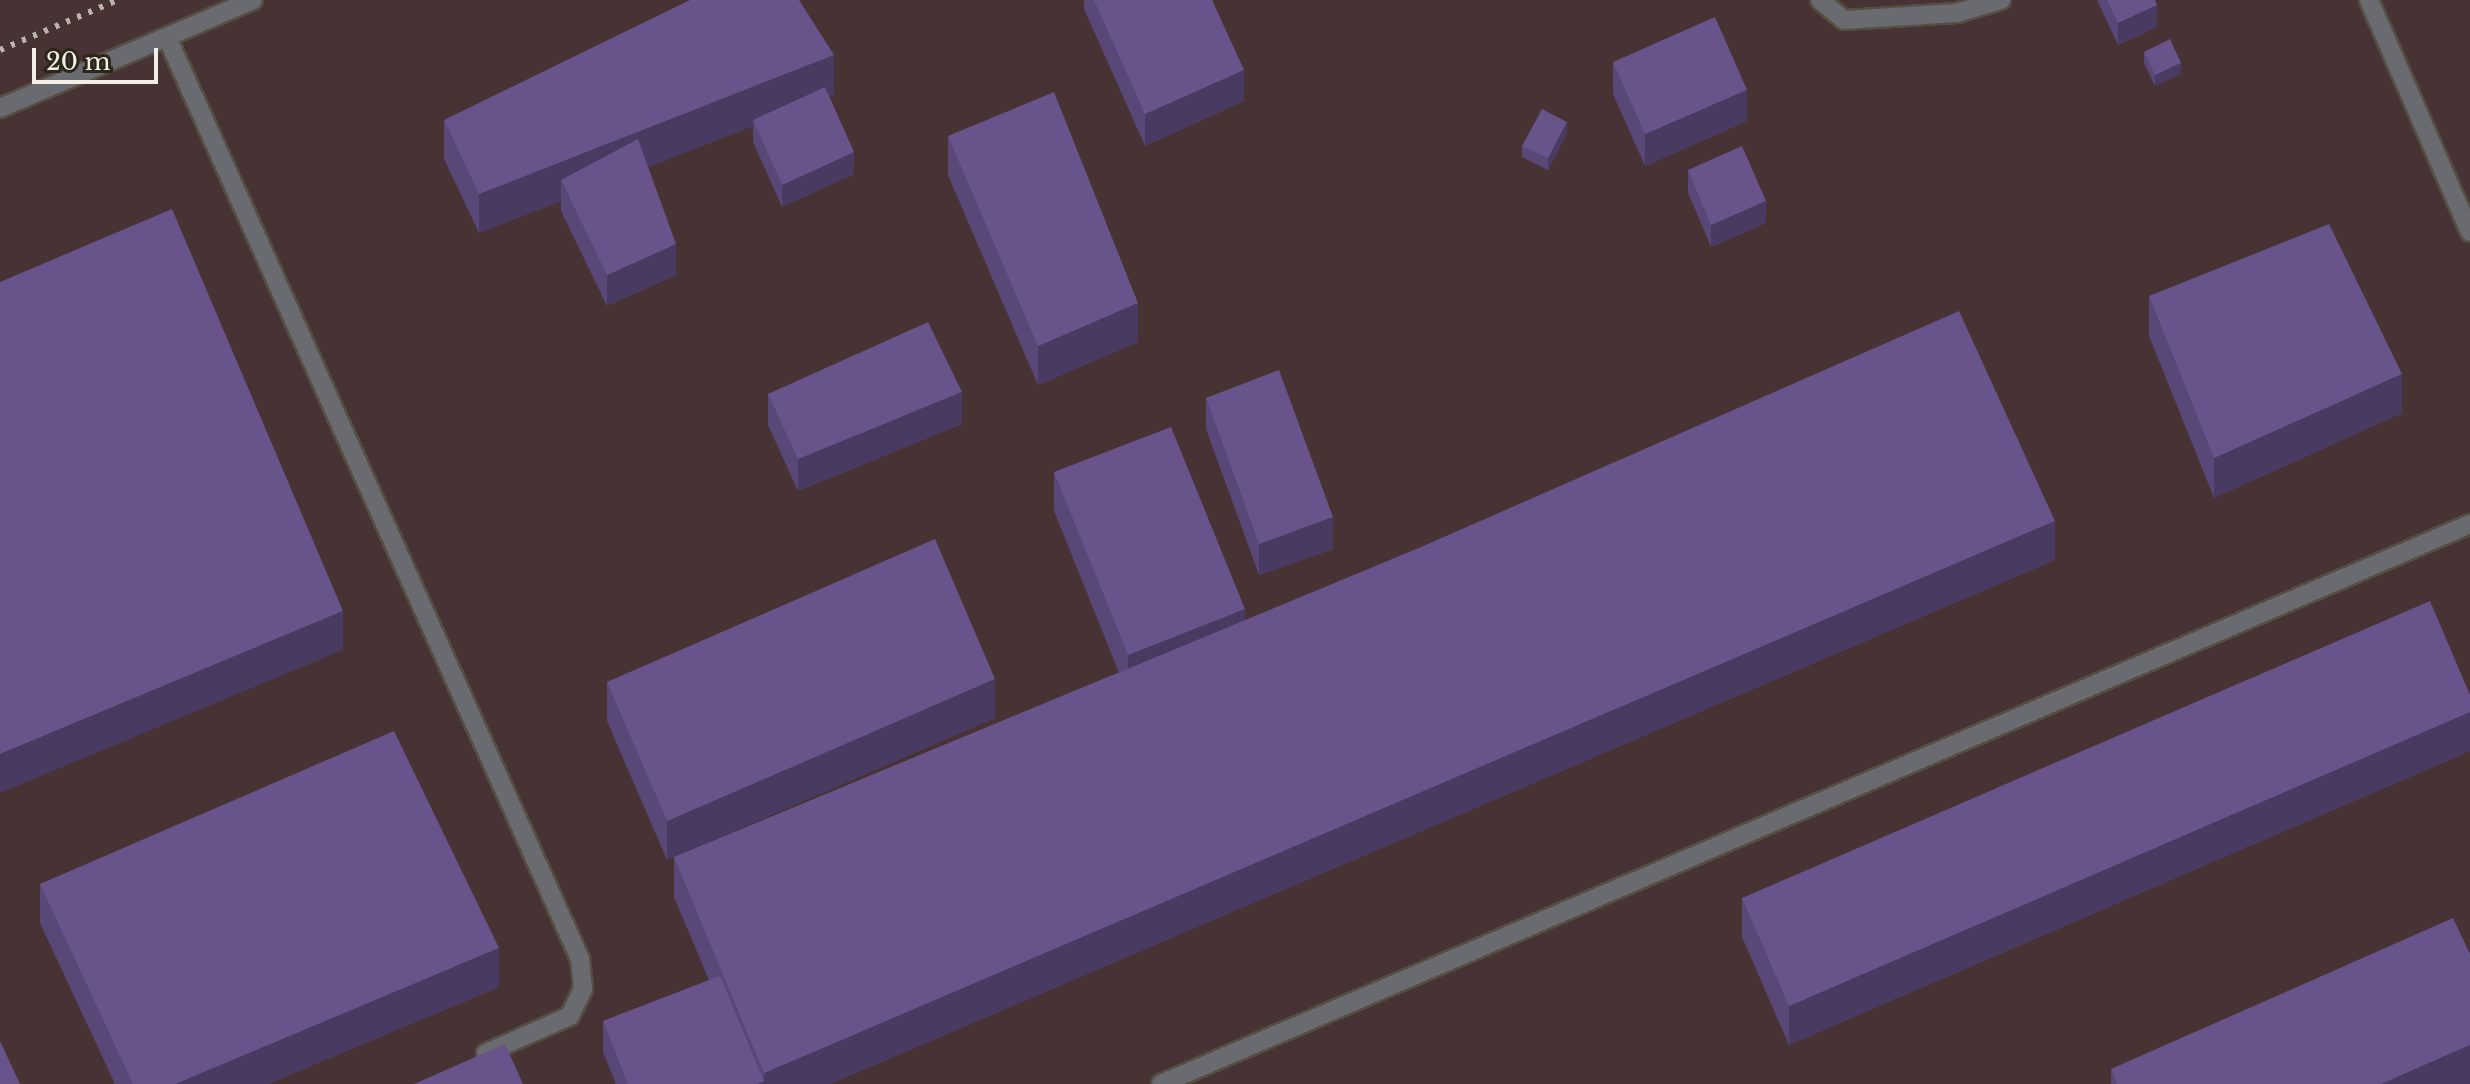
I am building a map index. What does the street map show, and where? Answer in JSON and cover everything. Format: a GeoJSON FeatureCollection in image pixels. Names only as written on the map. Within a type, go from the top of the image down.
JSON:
{"type":"FeatureCollection","features":[{"type":"Feature","properties":{"kind":"lane"},"geometry":{"type":"LineString","coordinates":[[0,108],[253,0]]}},
{"type":"Feature","properties":{"kind":"lane"},"geometry":{"type":"LineString","coordinates":[[1820,0],[1844,20],[1943,15],[2001,0]]}},
{"type":"Feature","properties":{"kind":"lane"},"geometry":{"type":"LineString","coordinates":[[2369,0],[2470,232]]}},
{"type":"Feature","properties":{"kind":"lane"},"geometry":{"type":"LineString","coordinates":[[167,37],[580,959],[583,989],[570,1016],[459,1065]]}},
{"type":"Feature","properties":{"kind":"lane"},"geometry":{"type":"LineString","coordinates":[[1161,1084],[2470,524]]}},
{"type":"Feature","properties":{"kind":"shaded area"},"geometry":{"type":"Polygon","coordinates":[[[0,0],[2470,0],[2470,1084],[0,1084],[0,0]]]}},
{"type":"Feature","properties":{"kind":"building"},"geometry":{"type":"Polygon","coordinates":[[[690,0],[799,0],[834,55],[479,194],[444,120],[690,0]]]}},
{"type":"Feature","properties":{"kind":"building"},"geometry":{"type":"Polygon","coordinates":[[[1094,0],[1212,0],[1244,70],[1145,114],[1094,0]]]}},
{"type":"Feature","properties":{"kind":"building"},"geometry":{"type":"Polygon","coordinates":[[[2107,0],[2155,0],[2157,5],[2118,23],[2107,0]]]}},
{"type":"Feature","properties":{"kind":"building"},"geometry":{"type":"Polygon","coordinates":[[[1715,17],[1747,90],[1645,134],[1613,62],[1715,17]]]}},
{"type":"Feature","properties":{"kind":"building"},"geometry":{"type":"Polygon","coordinates":[[[2170,39],[2181,63],[2155,75],[2144,52],[2170,39]]]}},
{"type":"Feature","properties":{"kind":"building"},"geometry":{"type":"Polygon","coordinates":[[[825,87],[854,152],[782,185],[753,120],[825,87]]]}},
{"type":"Feature","properties":{"kind":"building"},"geometry":{"type":"Polygon","coordinates":[[[1054,92],[1138,303],[1038,346],[948,136],[1054,92]]]}},
{"type":"Feature","properties":{"kind":"building"},"geometry":{"type":"Polygon","coordinates":[[[1542,109],[1567,122],[1548,158],[1522,146],[1542,109]]]}},
{"type":"Feature","properties":{"kind":"building"},"geometry":{"type":"Polygon","coordinates":[[[638,139],[676,244],[607,275],[561,180],[638,139]]]}},
{"type":"Feature","properties":{"kind":"building"},"geometry":{"type":"Polygon","coordinates":[[[1742,146],[1766,201],[1711,225],[1688,170],[1742,146]]]}},
{"type":"Feature","properties":{"kind":"building"},"geometry":{"type":"Polygon","coordinates":[[[172,209],[343,611],[0,754],[0,282],[172,209]]]}},
{"type":"Feature","properties":{"kind":"building"},"geometry":{"type":"Polygon","coordinates":[[[2329,224],[2402,374],[2214,458],[2149,296],[2329,224]]]}},
{"type":"Feature","properties":{"kind":"building"},"geometry":{"type":"Polygon","coordinates":[[[1959,311],[2055,521],[764,1073],[674,857],[1421,547],[1959,311]]]}},
{"type":"Feature","properties":{"kind":"building"},"geometry":{"type":"Polygon","coordinates":[[[928,322],[962,392],[798,459],[768,394],[928,322]]]}},
{"type":"Feature","properties":{"kind":"building"},"geometry":{"type":"Polygon","coordinates":[[[1279,370],[1333,517],[1259,544],[1206,398],[1279,370]]]}},
{"type":"Feature","properties":{"kind":"building"},"geometry":{"type":"Polygon","coordinates":[[[1171,427],[1245,609],[1128,655],[1054,472],[1171,427]]]}},
{"type":"Feature","properties":{"kind":"building"},"geometry":{"type":"Polygon","coordinates":[[[935,539],[995,679],[667,821],[607,682],[935,539]]]}},
{"type":"Feature","properties":{"kind":"building"},"geometry":{"type":"Polygon","coordinates":[[[2430,601],[2470,695],[2470,712],[1789,1006],[1742,898],[2430,601]]]}},
{"type":"Feature","properties":{"kind":"building"},"geometry":{"type":"Polygon","coordinates":[[[394,731],[499,948],[175,1084],[133,1084],[40,884],[394,731]]]}},
{"type":"Feature","properties":{"kind":"building"},"geometry":{"type":"Polygon","coordinates":[[[2453,918],[2470,954],[2470,1045],[2381,1084],[2117,1084],[2111,1069],[2453,918]]]}},
{"type":"Feature","properties":{"kind":"building"},"geometry":{"type":"Polygon","coordinates":[[[720,976],[764,1081],[757,1084],[628,1084],[603,1021],[720,976]]]}},
{"type":"Feature","properties":{"kind":"building"},"geometry":{"type":"Polygon","coordinates":[[[0,1041],[20,1084],[0,1084],[0,1041]]]}},
{"type":"Feature","properties":{"kind":"building"},"geometry":{"type":"Polygon","coordinates":[[[505,1044],[523,1084],[414,1084],[505,1044]]]}},
{"type":"Feature","properties":{"kind":"railway"},"geometry":{"type":"LineString","coordinates":[[0,50],[118,0]]}}]}
